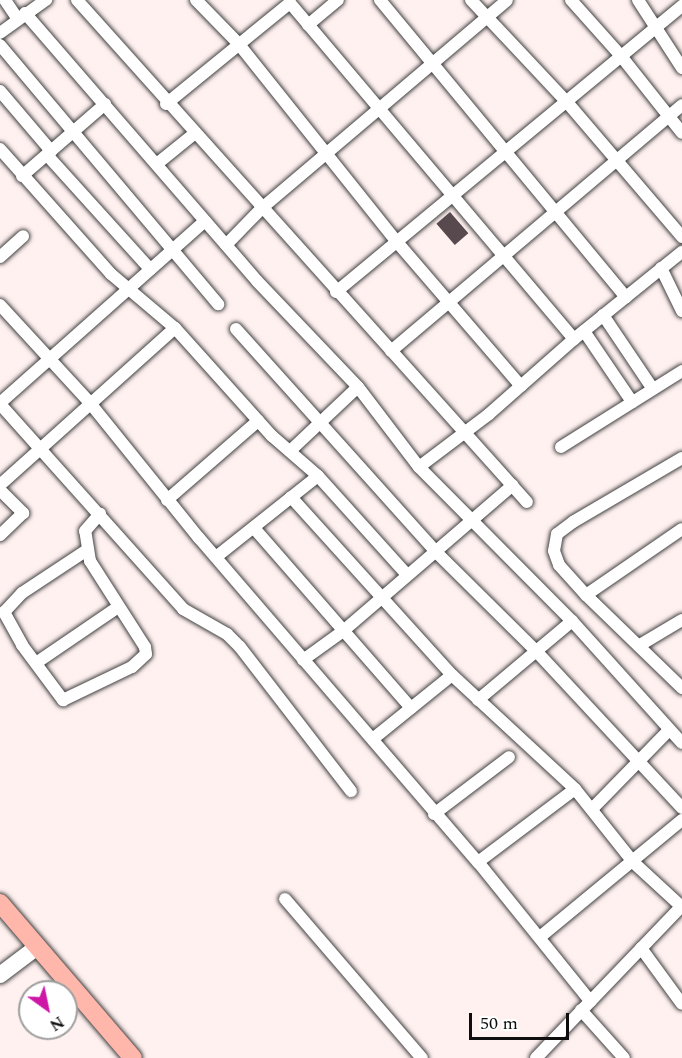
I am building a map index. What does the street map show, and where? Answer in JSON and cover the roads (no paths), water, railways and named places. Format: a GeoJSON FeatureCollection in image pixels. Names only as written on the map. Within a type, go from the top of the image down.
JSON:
{"type":"FeatureCollection","features":[{"type":"Feature","properties":{"kind":"main road"},"geometry":{"type":"LineString","coordinates":[[0,903],[37,947],[83,995],[133,1058]]}},
{"type":"Feature","properties":{"kind":"street"},"geometry":{"type":"LineString","coordinates":[[5,0],[105,104],[226,245],[358,387],[419,467],[572,621],[682,743]]}},
{"type":"Feature","properties":{"kind":"street"},"geometry":{"type":"LineString","coordinates":[[0,33],[46,0]]}},
{"type":"Feature","properties":{"kind":"street"},"geometry":{"type":"LineString","coordinates":[[77,0],[166,104],[220,156],[336,292],[527,502]]}},
{"type":"Feature","properties":{"kind":"street"},"geometry":{"type":"LineString","coordinates":[[196,0],[238,44],[397,242],[521,386]]}},
{"type":"Feature","properties":{"kind":"street"},"geometry":{"type":"LineString","coordinates":[[308,25],[338,0]]}},
{"type":"Feature","properties":{"kind":"street"},"geometry":{"type":"LineString","coordinates":[[380,0],[507,150],[626,297]]}},
{"type":"Feature","properties":{"kind":"street"},"geometry":{"type":"LineString","coordinates":[[471,0],[618,159],[682,237]]}},
{"type":"Feature","properties":{"kind":"street"},"geometry":{"type":"LineString","coordinates":[[226,245],[262,208],[507,0]]}},
{"type":"Feature","properties":{"kind":"street"},"geometry":{"type":"LineString","coordinates":[[571,0],[621,56],[682,132]]}},
{"type":"Feature","properties":{"kind":"street"},"geometry":{"type":"LineString","coordinates":[[638,0],[682,68]]}},
{"type":"Feature","properties":{"kind":"street"},"geometry":{"type":"LineString","coordinates":[[166,104],[289,2],[382,107],[501,256],[579,335],[633,402]]}},
{"type":"Feature","properties":{"kind":"street"},"geometry":{"type":"LineString","coordinates":[[336,292],[682,6]]}},
{"type":"Feature","properties":{"kind":"street"},"geometry":{"type":"LineString","coordinates":[[0,45],[71,134],[172,248],[218,304]]}},
{"type":"Feature","properties":{"kind":"street"},"geometry":{"type":"LineString","coordinates":[[0,90],[49,153],[150,269]]}},
{"type":"Feature","properties":{"kind":"street"},"geometry":{"type":"LineString","coordinates":[[22,176],[105,104]]}},
{"type":"Feature","properties":{"kind":"street"},"geometry":{"type":"LineString","coordinates":[[391,351],[682,105]]}},
{"type":"Feature","properties":{"kind":"street"},"geometry":{"type":"LineString","coordinates":[[158,163],[195,133]]}},
{"type":"Feature","properties":{"kind":"street"},"geometry":{"type":"LineString","coordinates":[[0,149],[22,176],[129,290],[175,328],[258,421],[318,476],[407,575]]}},
{"type":"Feature","properties":{"kind":"street"},"geometry":{"type":"LineString","coordinates":[[205,221],[172,248],[129,290],[0,404],[183,609],[227,634],[240,647],[351,791]]}},
{"type":"Feature","properties":{"kind":"street"},"geometry":{"type":"LineString","coordinates":[[0,257],[23,236]]}},
{"type":"Feature","properties":{"kind":"street"},"geometry":{"type":"LineString","coordinates":[[419,467],[463,434],[603,315],[682,252]]}},
{"type":"Feature","properties":{"kind":"street"},"geometry":{"type":"LineString","coordinates":[[662,268],[682,311]]}},
{"type":"Feature","properties":{"kind":"street"},"geometry":{"type":"LineString","coordinates":[[0,305],[90,403],[167,500],[303,660],[374,738],[434,814],[478,862],[540,937],[585,1006],[624,1058]]}},
{"type":"Feature","properties":{"kind":"street"},"geometry":{"type":"LineString","coordinates":[[603,315],[653,389]]}},
{"type":"Feature","properties":{"kind":"street"},"geometry":{"type":"LineString","coordinates":[[0,485],[42,451],[90,403],[175,328]]}},
{"type":"Feature","properties":{"kind":"street"},"geometry":{"type":"LineString","coordinates":[[236,329],[320,426],[435,551],[537,652],[682,808]]}},
{"type":"Feature","properties":{"kind":"street"},"geometry":{"type":"LineString","coordinates":[[561,447],[682,371]]}},
{"type":"Feature","properties":{"kind":"street"},"geometry":{"type":"LineString","coordinates":[[290,451],[320,426],[358,387]]}},
{"type":"Feature","properties":{"kind":"street"},"geometry":{"type":"LineString","coordinates":[[167,500],[258,421]]}},
{"type":"Feature","properties":{"kind":"street"},"geometry":{"type":"LineString","coordinates":[[682,458],[557,534],[554,551],[559,565],[586,595],[682,688]]}},
{"type":"Feature","properties":{"kind":"street"},"geometry":{"type":"LineString","coordinates":[[216,557],[318,476]]}},
{"type":"Feature","properties":{"kind":"street"},"geometry":{"type":"LineString","coordinates":[[303,660],[342,632],[513,485]]}},
{"type":"Feature","properties":{"kind":"street"},"geometry":{"type":"LineString","coordinates":[[0,490],[23,513],[0,535]]}},
{"type":"Feature","properties":{"kind":"street"},"geometry":{"type":"LineString","coordinates":[[291,497],[452,675],[575,789],[633,862],[682,906],[536,1058]]}},
{"type":"Feature","properties":{"kind":"street"},"geometry":{"type":"LineString","coordinates":[[87,550],[22,593],[4,612],[7,623],[63,700],[143,661],[146,647],[98,578],[87,550],[85,531],[100,514]]}},
{"type":"Feature","properties":{"kind":"street"},"geometry":{"type":"LineString","coordinates":[[254,528],[342,632],[411,708]]}},
{"type":"Feature","properties":{"kind":"street"},"geometry":{"type":"LineString","coordinates":[[586,595],[682,529]]}},
{"type":"Feature","properties":{"kind":"street"},"geometry":{"type":"LineString","coordinates":[[36,663],[118,607]]}},
{"type":"Feature","properties":{"kind":"street"},"geometry":{"type":"LineString","coordinates":[[640,645],[682,620]]}},
{"type":"Feature","properties":{"kind":"street"},"geometry":{"type":"LineString","coordinates":[[478,700],[572,621]]}},
{"type":"Feature","properties":{"kind":"street"},"geometry":{"type":"LineString","coordinates":[[374,738],[452,675]]}},
{"type":"Feature","properties":{"kind":"street"},"geometry":{"type":"LineString","coordinates":[[592,809],[669,730]]}},
{"type":"Feature","properties":{"kind":"street"},"geometry":{"type":"LineString","coordinates":[[434,814],[509,757]]}},
{"type":"Feature","properties":{"kind":"street"},"geometry":{"type":"LineString","coordinates":[[478,862],[575,789]]}},
{"type":"Feature","properties":{"kind":"street"},"geometry":{"type":"LineString","coordinates":[[540,937],[682,820]]}},
{"type":"Feature","properties":{"kind":"street"},"geometry":{"type":"LineString","coordinates":[[285,899],[422,1058]]}},
{"type":"Feature","properties":{"kind":"street"},"geometry":{"type":"LineString","coordinates":[[0,975],[37,947]]}},
{"type":"Feature","properties":{"kind":"street"},"geometry":{"type":"LineString","coordinates":[[641,948],[682,1004]]}}]}
